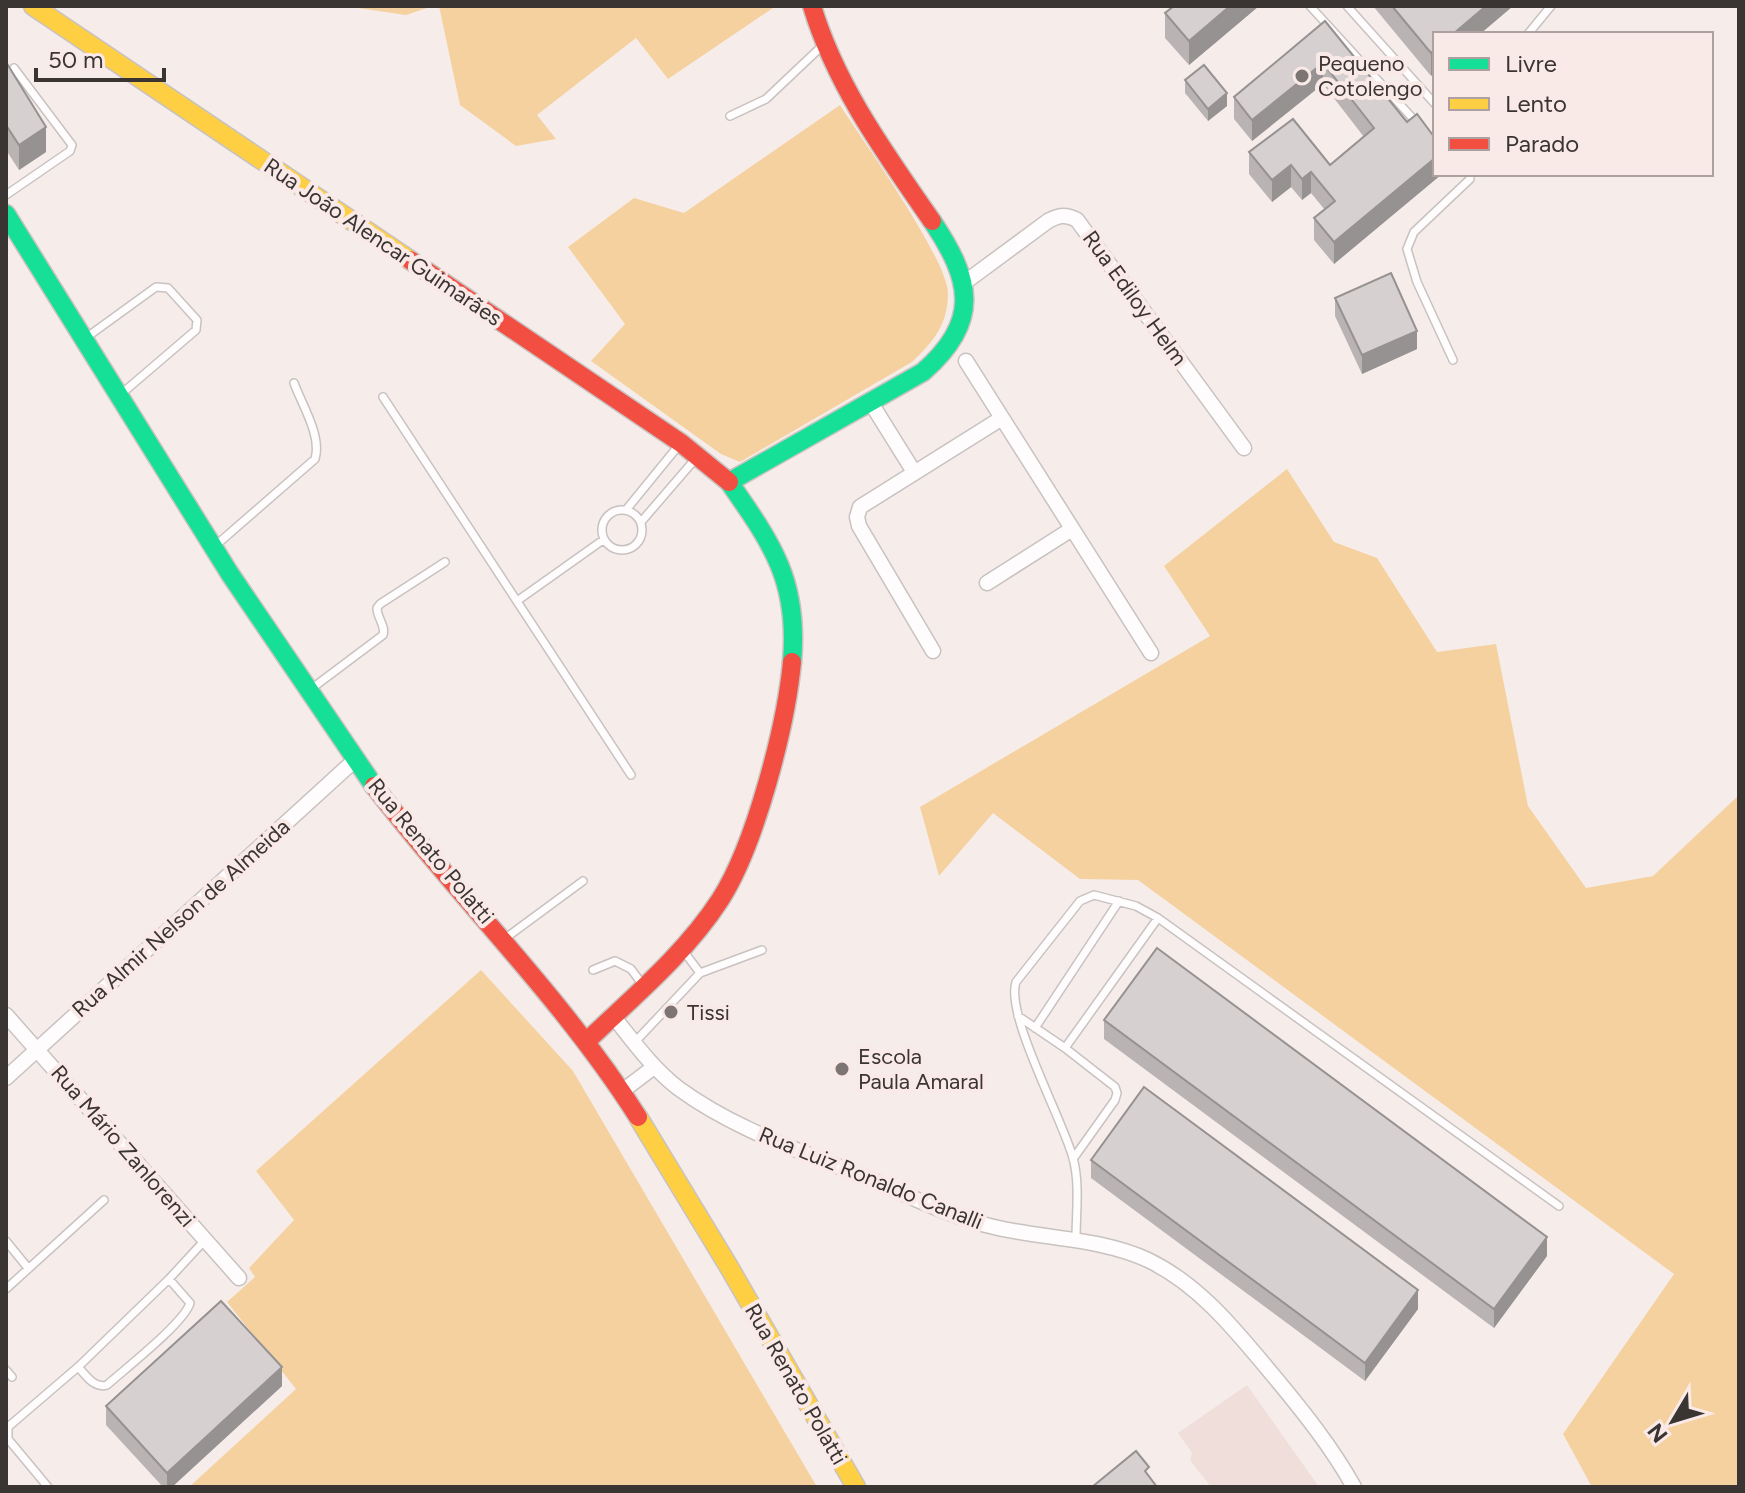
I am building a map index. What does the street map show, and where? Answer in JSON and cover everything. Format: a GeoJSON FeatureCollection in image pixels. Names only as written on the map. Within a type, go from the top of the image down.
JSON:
{"type":"FeatureCollection","features":[{"type":"Feature","properties":{"kind":"main road","name":"Rua João Alencar Guimarães"},"geometry":{"type":"LineString","coordinates":[[33,6],[681,443],[729,482],[768,542],[789,587],[794,610],[794,652],[764,789],[738,869],[707,918],[681,948],[587,1041]]}},
{"type":"Feature","properties":{"kind":"main road"},"geometry":{"type":"LineString","coordinates":[[729,482],[923,372],[944,354],[959,321],[964,299],[964,283],[948,248],[848,90],[824,44],[812,6]]}},
{"type":"Feature","properties":{"kind":"main road","name":"Rua Renato Polatti"},"geometry":{"type":"LineString","coordinates":[[6,214],[213,547],[356,759],[419,842],[505,938],[587,1041],[707,1231],[856,1487]]}},
{"type":"Feature","properties":{"kind":"street","name":"Rua Ediloy Helm"},"geometry":{"type":"LineString","coordinates":[[964,283],[1048,221],[1067,215],[1077,220],[1244,448]]}},
{"type":"Feature","properties":{"kind":"street"},"geometry":{"type":"LineString","coordinates":[[966,361],[1151,653]]}},
{"type":"Feature","properties":{"kind":"street"},"geometry":{"type":"LineString","coordinates":[[871,403],[914,472]]}},
{"type":"Feature","properties":{"kind":"street"},"geometry":{"type":"LineString","coordinates":[[933,651],[859,526],[857,517],[866,501],[1002,418]]}},
{"type":"Feature","properties":{"kind":"street"},"geometry":{"type":"LineString","coordinates":[[987,583],[1072,529]]}},
{"type":"Feature","properties":{"kind":"street","name":"Rua Almir Nelson de Almeida"},"geometry":{"type":"LineString","coordinates":[[6,1078],[356,759]]}},
{"type":"Feature","properties":{"kind":"street","name":"Rua Mário Zanlorenzi"},"geometry":{"type":"LineString","coordinates":[[6,1015],[239,1278]]}},
{"type":"Feature","properties":{"kind":"street","name":"Rua Luiz Ronaldo Canalli"},"geometry":{"type":"LineString","coordinates":[[613,1016],[654,1067],[676,1086],[706,1106],[766,1137],[960,1216],[1017,1232],[1121,1251],[1147,1260],[1176,1276],[1202,1296],[1295,1403],[1329,1446],[1354,1487]]}},
{"type":"Feature","properties":{"kind":"street"},"geometry":{"type":"LineString","coordinates":[[621,1092],[654,1067]]}},
{"type":"Feature","properties":{"kind":"lane"},"geometry":{"type":"LineString","coordinates":[[1310,6],[1424,131]]}},
{"type":"Feature","properties":{"kind":"lane"},"geometry":{"type":"LineString","coordinates":[[1347,6],[1433,102]]}},
{"type":"Feature","properties":{"kind":"lane"},"geometry":{"type":"LineString","coordinates":[[1530,32],[1551,6]]}},
{"type":"Feature","properties":{"kind":"lane"},"geometry":{"type":"LineString","coordinates":[[730,116],[766,99],[824,44]]}},
{"type":"Feature","properties":{"kind":"lane"},"geometry":{"type":"LineString","coordinates":[[6,195],[70,151],[72,145],[14,68]]}},
{"type":"Feature","properties":{"kind":"lane"},"geometry":{"type":"LineString","coordinates":[[1453,360],[1417,282],[1407,249],[1414,232],[1470,176]]}},
{"type":"Feature","properties":{"kind":"lane"},"geometry":{"type":"LineString","coordinates":[[84,340],[156,287],[168,288],[197,320],[196,330],[118,396]]}},
{"type":"Feature","properties":{"kind":"lane"},"geometry":{"type":"LineString","coordinates":[[213,547],[315,459],[318,451],[315,437],[294,383]]}},
{"type":"Feature","properties":{"kind":"lane"},"geometry":{"type":"LineString","coordinates":[[383,397],[631,775]]}},
{"type":"Feature","properties":{"kind":"lane"},"geometry":{"type":"LineString","coordinates":[[626,510],[681,443]]}},
{"type":"Feature","properties":{"kind":"lane"},"geometry":{"type":"LineString","coordinates":[[641,522],[698,456]]}},
{"type":"Feature","properties":{"kind":"lane"},"geometry":{"type":"LineString","coordinates":[[618,510],[635,514],[641,522],[641,538],[631,549],[615,550],[603,540],[601,532],[605,518],[618,510]]}},
{"type":"Feature","properties":{"kind":"lane"},"geometry":{"type":"LineString","coordinates":[[517,601],[603,540]]}},
{"type":"Feature","properties":{"kind":"lane"},"geometry":{"type":"LineString","coordinates":[[309,690],[383,635],[377,615],[380,604],[445,562]]}},
{"type":"Feature","properties":{"kind":"lane"},"geometry":{"type":"LineString","coordinates":[[505,938],[583,881]]}},
{"type":"Feature","properties":{"kind":"lane"},"geometry":{"type":"LineString","coordinates":[[1076,1242],[1073,1159],[1014,1000],[1016,982],[1080,901],[1094,895],[1119,901],[1158,918],[1559,1206]]}},
{"type":"Feature","properties":{"kind":"lane"},"geometry":{"type":"LineString","coordinates":[[1035,1028],[1119,901]]}},
{"type":"Feature","properties":{"kind":"lane"},"geometry":{"type":"LineString","coordinates":[[1065,1048],[1158,918]]}},
{"type":"Feature","properties":{"kind":"lane"},"geometry":{"type":"LineString","coordinates":[[681,948],[700,973]]}},
{"type":"Feature","properties":{"kind":"lane"},"geometry":{"type":"LineString","coordinates":[[634,1043],[700,973],[762,950]]}},
{"type":"Feature","properties":{"kind":"lane"},"geometry":{"type":"LineString","coordinates":[[593,970],[615,961],[631,969],[644,986]]}},
{"type":"Feature","properties":{"kind":"lane"},"geometry":{"type":"LineString","coordinates":[[1018,1016],[1115,1087],[1115,1100],[1073,1159]]}},
{"type":"Feature","properties":{"kind":"lane"},"geometry":{"type":"LineString","coordinates":[[6,1289],[104,1200]]}},
{"type":"Feature","properties":{"kind":"lane"},"geometry":{"type":"LineString","coordinates":[[48,1487],[8,1439],[8,1427],[78,1367],[205,1240]]}},
{"type":"Feature","properties":{"kind":"lane"},"geometry":{"type":"LineString","coordinates":[[6,1241],[28,1268]]}},
{"type":"Feature","properties":{"kind":"lane"},"geometry":{"type":"LineString","coordinates":[[78,1367],[95,1385],[107,1385],[170,1328],[189,1309],[190,1303],[169,1279]]}},
{"type":"Feature","properties":{"kind":"lane"},"geometry":{"type":"LineString","coordinates":[[6,1370],[12,1377]]}},
{"type":"Feature","properties":{"kind":"shaded area"},"geometry":{"type":"Polygon","coordinates":[[[344,6],[433,6],[406,15],[344,6]]]}},
{"type":"Feature","properties":{"kind":"shaded area"},"geometry":{"type":"Polygon","coordinates":[[[439,6],[776,6],[668,79],[636,38],[537,115],[556,139],[516,146],[460,105],[439,6]]]}},
{"type":"Feature","properties":{"kind":"shaded area"},"geometry":{"type":"Polygon","coordinates":[[[840,105],[934,254],[948,293],[945,314],[933,340],[912,362],[740,462],[721,454],[591,361],[625,324],[568,247],[634,198],[684,213],[840,105]]]}},
{"type":"Feature","properties":{"kind":"shaded area"},"geometry":{"type":"Polygon","coordinates":[[[1287,469],[1334,542],[1377,558],[1437,652],[1496,644],[1528,806],[1586,888],[1653,876],[1739,795],[1739,1487],[1592,1487],[1563,1434],[1674,1274],[1138,880],[1080,879],[993,813],[939,876],[920,807],[1210,636],[1164,566],[1287,469]]]}},
{"type":"Feature","properties":{"kind":"shaded area"},"geometry":{"type":"Polygon","coordinates":[[[481,970],[573,1071],[817,1487],[189,1487],[296,1389],[227,1302],[255,1277],[249,1268],[294,1220],[256,1171],[481,970]]]}},
{"type":"Feature","properties":{"kind":"shaded area"},"geometry":{"type":"Polygon","coordinates":[[[1247,1385],[1319,1487],[1211,1487],[1190,1460],[1192,1453],[1178,1433],[1247,1385]]]}},
{"type":"Feature","properties":{"kind":"building"},"geometry":{"type":"Polygon","coordinates":[[[1174,6],[1230,6],[1189,41],[1165,13],[1174,6]]]}},
{"type":"Feature","properties":{"kind":"building"},"geometry":{"type":"Polygon","coordinates":[[[1392,6],[1486,6],[1455,32],[1433,32],[1431,53],[1392,6]]]}},
{"type":"Feature","properties":{"kind":"building"},"geometry":{"type":"Polygon","coordinates":[[[1325,21],[1407,122],[1417,114],[1433,135],[1433,160],[1334,242],[1314,218],[1335,201],[1311,172],[1302,179],[1291,165],[1272,180],[1249,152],[1293,119],[1330,165],[1374,128],[1323,63],[1252,120],[1234,97],[1325,21]]]}},
{"type":"Feature","properties":{"kind":"building"},"geometry":{"type":"Polygon","coordinates":[[[6,62],[46,127],[19,145],[6,125],[6,62]]]}},
{"type":"Feature","properties":{"kind":"building"},"geometry":{"type":"Polygon","coordinates":[[[1204,65],[1227,93],[1208,109],[1185,80],[1204,65]]]}},
{"type":"Feature","properties":{"kind":"building"},"geometry":{"type":"Polygon","coordinates":[[[1391,273],[1417,331],[1362,355],[1335,298],[1391,273]]]}},
{"type":"Feature","properties":{"kind":"building"},"geometry":{"type":"Polygon","coordinates":[[[1157,948],[1547,1237],[1494,1309],[1104,1020],[1157,948]]]}},
{"type":"Feature","properties":{"kind":"building"},"geometry":{"type":"Polygon","coordinates":[[[1144,1087],[1418,1290],[1365,1363],[1091,1160],[1144,1087]]]}},
{"type":"Feature","properties":{"kind":"building"},"geometry":{"type":"Polygon","coordinates":[[[221,1301],[282,1367],[167,1473],[106,1406],[221,1301]]]}},
{"type":"Feature","properties":{"kind":"building"},"geometry":{"type":"Polygon","coordinates":[[[1136,1451],[1149,1467],[1145,1471],[1157,1487],[1092,1487],[1136,1451]]]}},
{"type":"Feature","properties":{"kind":"traffic: fast"},"geometry":{"type":"LineString","coordinates":[[6,214],[230,574],[374,786]]}},
{"type":"Feature","properties":{"kind":"traffic: fast"},"geometry":{"type":"LineString","coordinates":[[792,662],[791,609],[780,566],[758,525],[729,482],[923,372],[942,353],[955,335],[962,317],[964,299],[955,262],[932,221]]}},
{"type":"Feature","properties":{"kind":"traffic: slow"},"geometry":{"type":"LineString","coordinates":[[33,6],[410,260]]}},
{"type":"Feature","properties":{"kind":"traffic: slow"},"geometry":{"type":"LineString","coordinates":[[638,1117],[856,1487]]}},
{"type":"Feature","properties":{"kind":"traffic: jam"},"geometry":{"type":"LineString","coordinates":[[812,6],[834,64],[863,118],[932,221]]}},
{"type":"Feature","properties":{"kind":"traffic: jam"},"geometry":{"type":"LineString","coordinates":[[410,260],[681,443],[729,482]]}},
{"type":"Feature","properties":{"kind":"traffic: jam"},"geometry":{"type":"LineString","coordinates":[[587,1041],[691,939],[733,877],[767,785],[783,719],[792,662]]}},
{"type":"Feature","properties":{"kind":"traffic: jam"},"geometry":{"type":"LineString","coordinates":[[374,786],[544,989],[638,1117]]}},
{"type":"Feature","properties":{"kind":"place","name":"Pequeno Cotolengo"},"geometry":{"type":"Point","coordinates":[1302,76]}},
{"type":"Feature","properties":{"kind":"place","name":"Tissi"},"geometry":{"type":"Point","coordinates":[671,1012]}},
{"type":"Feature","properties":{"kind":"place","name":"Escola Paula Amaral"},"geometry":{"type":"Point","coordinates":[842,1069]}}]}
